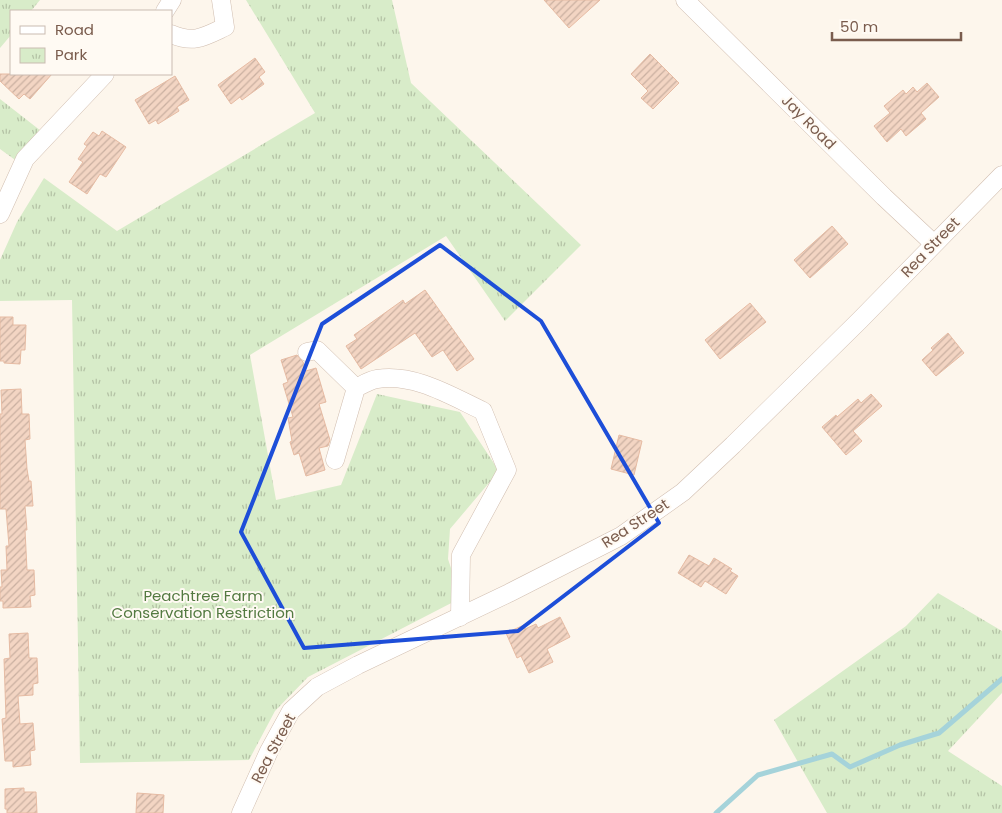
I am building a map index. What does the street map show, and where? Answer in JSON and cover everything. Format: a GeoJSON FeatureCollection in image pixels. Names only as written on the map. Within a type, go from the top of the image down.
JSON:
{"type":"FeatureCollection","features":[{"type":"Feature","properties":{"kind":"street"},"geometry":{"type":"LineString","coordinates":[[172,34],[180,38],[202,38],[225,27],[221,0]]}},
{"type":"Feature","properties":{"kind":"street","name":"Jay Road"},"geometry":{"type":"LineString","coordinates":[[684,0],[884,197],[934,243]]}},
{"type":"Feature","properties":{"kind":"street"},"geometry":{"type":"LineString","coordinates":[[0,214],[25,159],[104,75]]}},
{"type":"Feature","properties":{"kind":"street","name":"Rea Street"},"geometry":{"type":"LineString","coordinates":[[241,813],[269,751],[291,711],[317,687],[358,664],[460,617],[621,536],[683,492],[853,327],[1002,175]]}},
{"type":"Feature","properties":{"kind":"street"},"geometry":{"type":"LineString","coordinates":[[307,352],[317,350],[356,388]]}},
{"type":"Feature","properties":{"kind":"street"},"geometry":{"type":"LineString","coordinates":[[335,460],[356,388],[375,379],[398,378],[428,385],[483,411],[507,470],[461,555],[460,617]]}},
{"type":"Feature","properties":{"kind":"highlighted area"},"geometry":{"type":"Polygon","coordinates":[[[440,245],[541,321],[659,523],[518,631],[304,648],[241,532],[322,324],[440,245]]]}},
{"type":"Feature","properties":{"kind":"green space"},"geometry":{"type":"Polygon","coordinates":[[[0,0],[40,0],[32,10],[10,10],[10,36],[0,48],[0,0]]]}},
{"type":"Feature","properties":{"kind":"green space","name":"Peachtree Farm Conservation Restriction"},"geometry":{"type":"Polygon","coordinates":[[[246,0],[392,0],[411,83],[581,245],[505,321],[446,236],[250,355],[276,500],[341,485],[377,394],[460,412],[499,471],[450,529],[448,559],[461,598],[308,677],[275,711],[249,760],[80,763],[72,300],[0,301],[0,260],[17,222],[44,178],[117,231],[315,113],[246,0]]]}},
{"type":"Feature","properties":{"kind":"green space"},"geometry":{"type":"Polygon","coordinates":[[[0,99],[41,131],[18,162],[0,149],[0,99]]]}},
{"type":"Feature","properties":{"kind":"green space"},"geometry":{"type":"Polygon","coordinates":[[[938,593],[1002,631],[1002,693],[948,751],[1002,786],[1002,813],[827,813],[774,720],[906,626],[938,593]]]}},
{"type":"Feature","properties":{"kind":"building"},"geometry":{"type":"Polygon","coordinates":[[[544,0],[600,0],[569,28],[544,0]]]}},
{"type":"Feature","properties":{"kind":"building"},"geometry":{"type":"Polygon","coordinates":[[[650,54],[679,83],[653,109],[641,98],[648,91],[631,74],[650,54]]]}},
{"type":"Feature","properties":{"kind":"building"},"geometry":{"type":"Polygon","coordinates":[[[255,58],[265,72],[259,77],[264,84],[242,100],[240,97],[231,104],[218,85],[255,58]]]}},
{"type":"Feature","properties":{"kind":"building"},"geometry":{"type":"Polygon","coordinates":[[[0,74],[51,75],[30,99],[24,94],[19,99],[0,81],[0,74]]]}},
{"type":"Feature","properties":{"kind":"building"},"geometry":{"type":"Polygon","coordinates":[[[175,76],[189,100],[177,107],[179,111],[158,124],[156,120],[149,124],[135,100],[175,76]]]}},
{"type":"Feature","properties":{"kind":"building"},"geometry":{"type":"Polygon","coordinates":[[[927,83],[939,97],[921,113],[926,119],[906,136],[901,129],[887,142],[874,126],[890,113],[884,106],[903,90],[906,94],[913,87],[917,92],[927,83]]]}},
{"type":"Feature","properties":{"kind":"building"},"geometry":{"type":"Polygon","coordinates":[[[102,131],[126,147],[106,177],[100,174],[87,194],[69,182],[83,162],[78,159],[87,146],[84,144],[93,132],[99,136],[102,131]]]}},
{"type":"Feature","properties":{"kind":"building"},"geometry":{"type":"Polygon","coordinates":[[[832,226],[848,244],[810,278],[794,260],[832,226]]]}},
{"type":"Feature","properties":{"kind":"building"},"geometry":{"type":"Polygon","coordinates":[[[425,290],[474,359],[457,371],[443,350],[432,357],[415,333],[361,369],[346,346],[357,339],[354,335],[403,300],[405,304],[425,290]]]}},
{"type":"Feature","properties":{"kind":"building"},"geometry":{"type":"Polygon","coordinates":[[[750,303],[766,322],[720,359],[705,340],[750,303]]]}},
{"type":"Feature","properties":{"kind":"building"},"geometry":{"type":"Polygon","coordinates":[[[0,317],[13,317],[13,325],[26,325],[25,350],[21,350],[20,364],[0,361],[0,317]]]}},
{"type":"Feature","properties":{"kind":"building"},"geometry":{"type":"Polygon","coordinates":[[[948,333],[964,353],[936,376],[922,360],[933,350],[931,348],[948,333]]]}},
{"type":"Feature","properties":{"kind":"building"},"geometry":{"type":"Polygon","coordinates":[[[297,355],[303,362],[306,371],[316,368],[326,402],[319,404],[330,440],[328,446],[319,448],[325,470],[306,476],[299,453],[294,455],[290,442],[292,441],[288,418],[293,417],[283,384],[288,382],[281,360],[297,355]]]}},
{"type":"Feature","properties":{"kind":"building"},"geometry":{"type":"Polygon","coordinates":[[[21,389],[22,414],[29,414],[30,439],[25,440],[27,469],[29,481],[31,481],[33,506],[25,506],[27,570],[34,570],[35,595],[30,596],[31,607],[3,608],[3,601],[0,601],[0,587],[2,587],[1,570],[7,570],[6,546],[9,546],[6,509],[0,509],[1,390],[21,389]]]}},
{"type":"Feature","properties":{"kind":"building"},"geometry":{"type":"Polygon","coordinates":[[[871,394],[882,406],[853,431],[862,441],[846,455],[822,427],[858,399],[861,403],[871,394]]]}},
{"type":"Feature","properties":{"kind":"building"},"geometry":{"type":"Polygon","coordinates":[[[619,435],[642,441],[634,475],[611,469],[619,435]]]}},
{"type":"Feature","properties":{"kind":"building"},"geometry":{"type":"Polygon","coordinates":[[[689,555],[709,566],[714,558],[732,569],[730,571],[738,576],[726,594],[705,581],[701,587],[678,573],[689,555]]]}},
{"type":"Feature","properties":{"kind":"building"},"geometry":{"type":"Polygon","coordinates":[[[560,617],[570,637],[547,649],[553,662],[529,673],[521,656],[517,658],[506,633],[524,625],[525,629],[536,624],[538,628],[560,617]]]}},
{"type":"Feature","properties":{"kind":"building"},"geometry":{"type":"Polygon","coordinates":[[[28,633],[29,658],[37,658],[38,683],[33,684],[33,695],[18,696],[20,724],[33,723],[35,750],[30,751],[31,765],[13,767],[13,761],[5,761],[2,719],[6,718],[4,659],[10,658],[9,634],[28,633]]]}},
{"type":"Feature","properties":{"kind":"building"},"geometry":{"type":"Polygon","coordinates":[[[24,788],[24,792],[36,792],[37,813],[7,813],[7,809],[5,809],[5,789],[24,788]]]}},
{"type":"Feature","properties":{"kind":"building"},"geometry":{"type":"Polygon","coordinates":[[[137,793],[164,795],[163,813],[136,813],[137,793]]]}},
{"type":"Feature","properties":{"kind":"waterway"},"geometry":{"type":"LineString","coordinates":[[716,813],[758,775],[832,754],[850,767],[900,745],[939,733],[1002,679]]}}]}
